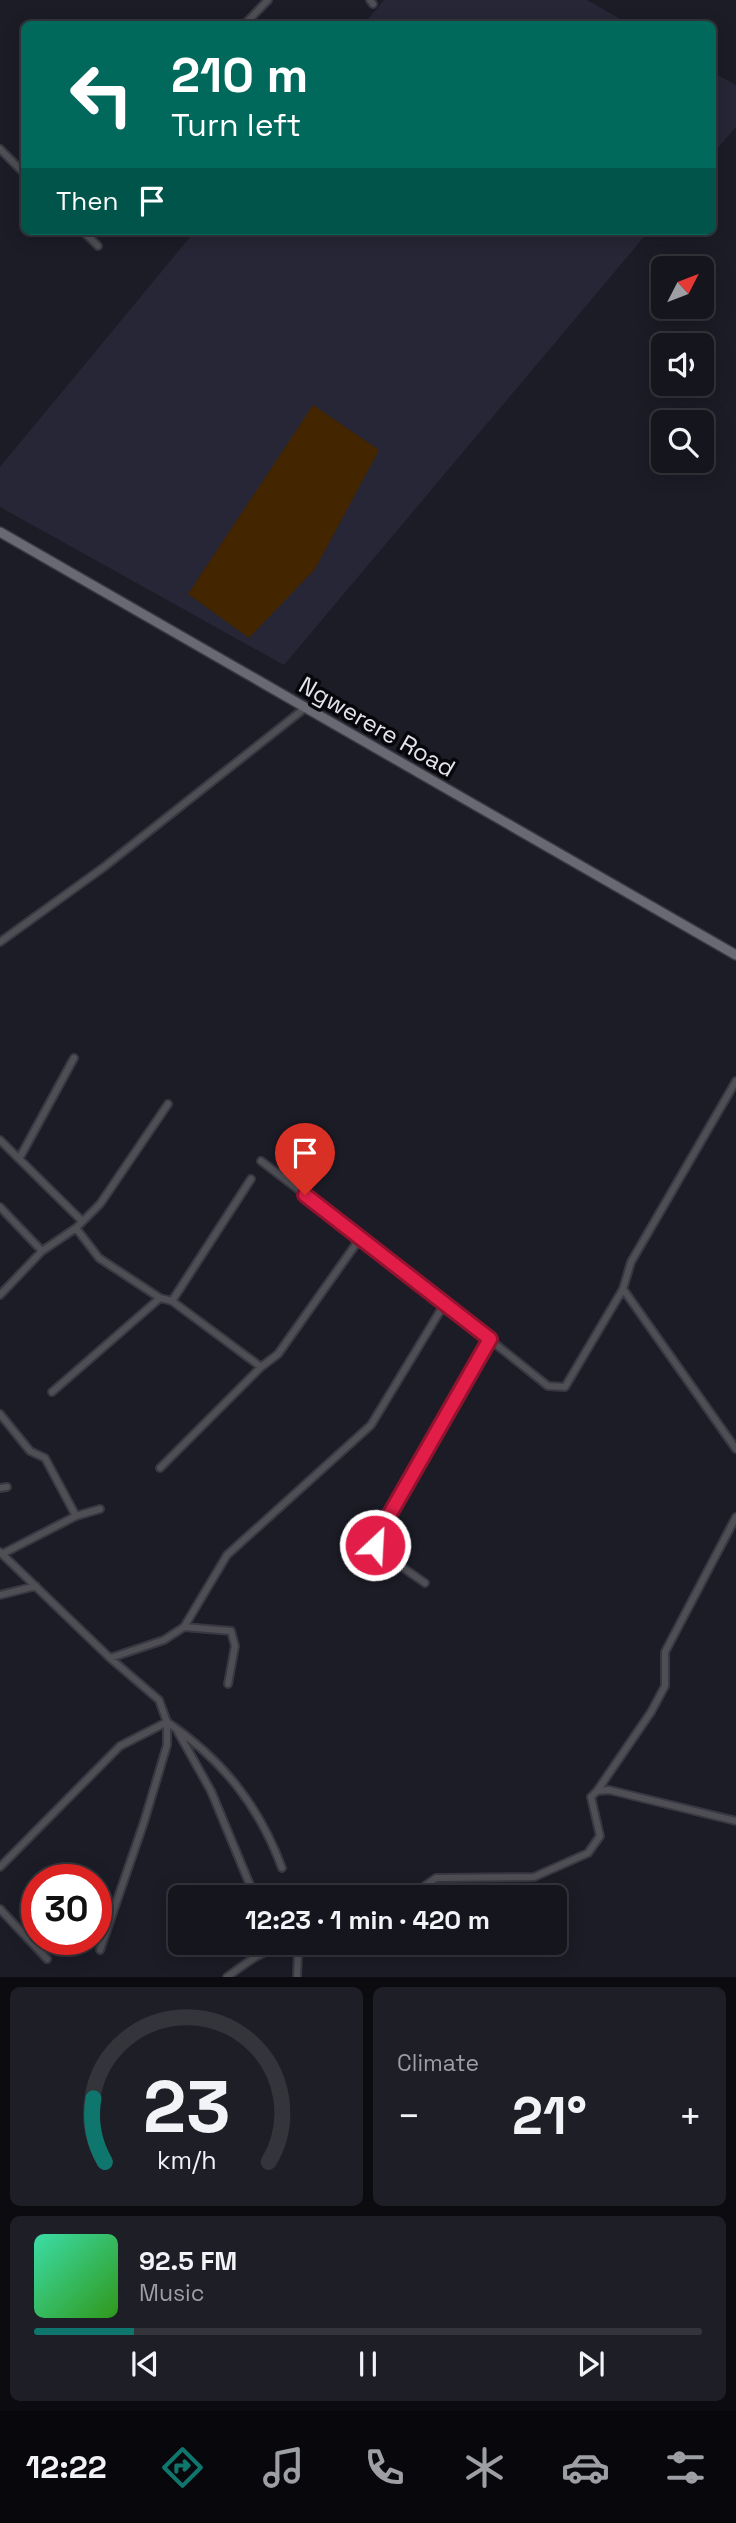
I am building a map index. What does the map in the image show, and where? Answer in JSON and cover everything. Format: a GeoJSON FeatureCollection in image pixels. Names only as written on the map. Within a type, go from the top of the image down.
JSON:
{"type":"FeatureCollection","features":[{"type":"Feature","properties":{"kind":"main road","name":"Ngwerere Road"},"geometry":{"type":"LineString","coordinates":[[0,532],[736,955]]}},
{"type":"Feature","properties":{"kind":"street"},"geometry":{"type":"LineString","coordinates":[[248,21],[268,0]]}},
{"type":"Feature","properties":{"kind":"street"},"geometry":{"type":"LineString","coordinates":[[0,149],[21,170]]}},
{"type":"Feature","properties":{"kind":"street"},"geometry":{"type":"LineString","coordinates":[[87,235],[98,246]]}},
{"type":"Feature","properties":{"kind":"street"},"geometry":{"type":"LineString","coordinates":[[0,942],[104,867],[305,708]]}},
{"type":"Feature","properties":{"kind":"street"},"geometry":{"type":"LineString","coordinates":[[19,1159],[74,1058]]}},
{"type":"Feature","properties":{"kind":"street"},"geometry":{"type":"LineString","coordinates":[[261,1161],[548,1386],[565,1387],[622,1289],[632,1262],[736,1081]]}},
{"type":"Feature","properties":{"kind":"street"},"geometry":{"type":"LineString","coordinates":[[0,1295],[42,1251],[76,1228],[100,1204],[168,1104]]}},
{"type":"Feature","properties":{"kind":"street"},"geometry":{"type":"LineString","coordinates":[[0,1140],[82,1222]]}},
{"type":"Feature","properties":{"kind":"street"},"geometry":{"type":"LineString","coordinates":[[172,1301],[251,1180]]}},
{"type":"Feature","properties":{"kind":"street"},"geometry":{"type":"LineString","coordinates":[[0,1207],[42,1251]]}},
{"type":"Feature","properties":{"kind":"street"},"geometry":{"type":"LineString","coordinates":[[76,1228],[99,1258],[160,1298],[172,1301],[261,1367]]}},
{"type":"Feature","properties":{"kind":"street"},"geometry":{"type":"LineString","coordinates":[[160,1468],[261,1367],[278,1354],[361,1237]]}},
{"type":"Feature","properties":{"kind":"street"},"geometry":{"type":"LineString","coordinates":[[622,1289],[736,1450]]}},
{"type":"Feature","properties":{"kind":"street"},"geometry":{"type":"LineString","coordinates":[[52,1392],[160,1298]]}},
{"type":"Feature","properties":{"kind":"street"},"geometry":{"type":"LineString","coordinates":[[110,1658],[164,1640],[184,1627],[227,1555],[371,1425],[445,1303]]}},
{"type":"Feature","properties":{"kind":"street"},"geometry":{"type":"LineString","coordinates":[[425,1583],[379,1551],[375,1540],[490,1339]]}},
{"type":"Feature","properties":{"kind":"street"},"geometry":{"type":"LineString","coordinates":[[0,1414],[30,1451],[45,1458],[76,1516]]}},
{"type":"Feature","properties":{"kind":"street"},"geometry":{"type":"LineString","coordinates":[[100,1509],[76,1516],[1,1553],[110,1658],[159,1700],[167,1723],[167,1745],[112,1915]]}},
{"type":"Feature","properties":{"kind":"street"},"geometry":{"type":"LineString","coordinates":[[426,1885],[436,1878],[534,1877],[588,1853],[600,1836],[591,1797],[652,1712],[664,1686],[665,1652],[736,1517]]}},
{"type":"Feature","properties":{"kind":"street"},"geometry":{"type":"LineString","coordinates":[[0,1595],[36,1586]]}},
{"type":"Feature","properties":{"kind":"street"},"geometry":{"type":"LineString","coordinates":[[184,1627],[230,1631],[235,1646],[228,1684]]}},
{"type":"Feature","properties":{"kind":"street"},"geometry":{"type":"LineString","coordinates":[[167,1723],[216,1759],[233,1779],[268,1832],[282,1868]]}},
{"type":"Feature","properties":{"kind":"street"},"geometry":{"type":"LineString","coordinates":[[0,1867],[120,1746],[167,1723]]}},
{"type":"Feature","properties":{"kind":"street"},"geometry":{"type":"LineString","coordinates":[[175,1728],[211,1791],[250,1885]]}},
{"type":"Feature","properties":{"kind":"street"},"geometry":{"type":"LineString","coordinates":[[597,1791],[609,1790],[736,1821]]}},
{"type":"Feature","properties":{"kind":"street"},"geometry":{"type":"LineString","coordinates":[[0,1909],[47,1959]]}},
{"type":"Feature","properties":{"kind":"street"},"geometry":{"type":"LineString","coordinates":[[227,1977],[258,1955]]}},
{"type":"Feature","properties":{"kind":"street"},"geometry":{"type":"LineString","coordinates":[[298,1977],[299,1955]]}},
{"type":"Feature","properties":{"kind":"shaded area"},"geometry":{"type":"Polygon","coordinates":[[[384,0],[587,0],[624,21],[366,21],[384,0]]]}},
{"type":"Feature","properties":{"kind":"shaded area"},"geometry":{"type":"Polygon","coordinates":[[[716,74],[736,85],[736,127],[716,150],[716,74]]]}},
{"type":"Feature","properties":{"kind":"shaded area"},"geometry":{"type":"Polygon","coordinates":[[[192,235],[646,235],[284,665],[0,507],[0,467],[192,235]]]}},
{"type":"Feature","properties":{"kind":"shaded area"},"geometry":{"type":"Polygon","coordinates":[[[313,405],[379,450],[315,569],[249,638],[188,594],[313,405]]]}},
{"type":"Feature","properties":{"kind":"route"},"geometry":{"type":"LineString","coordinates":[[305,1195],[490,1339],[375,1540],[375,1545]]}}]}
